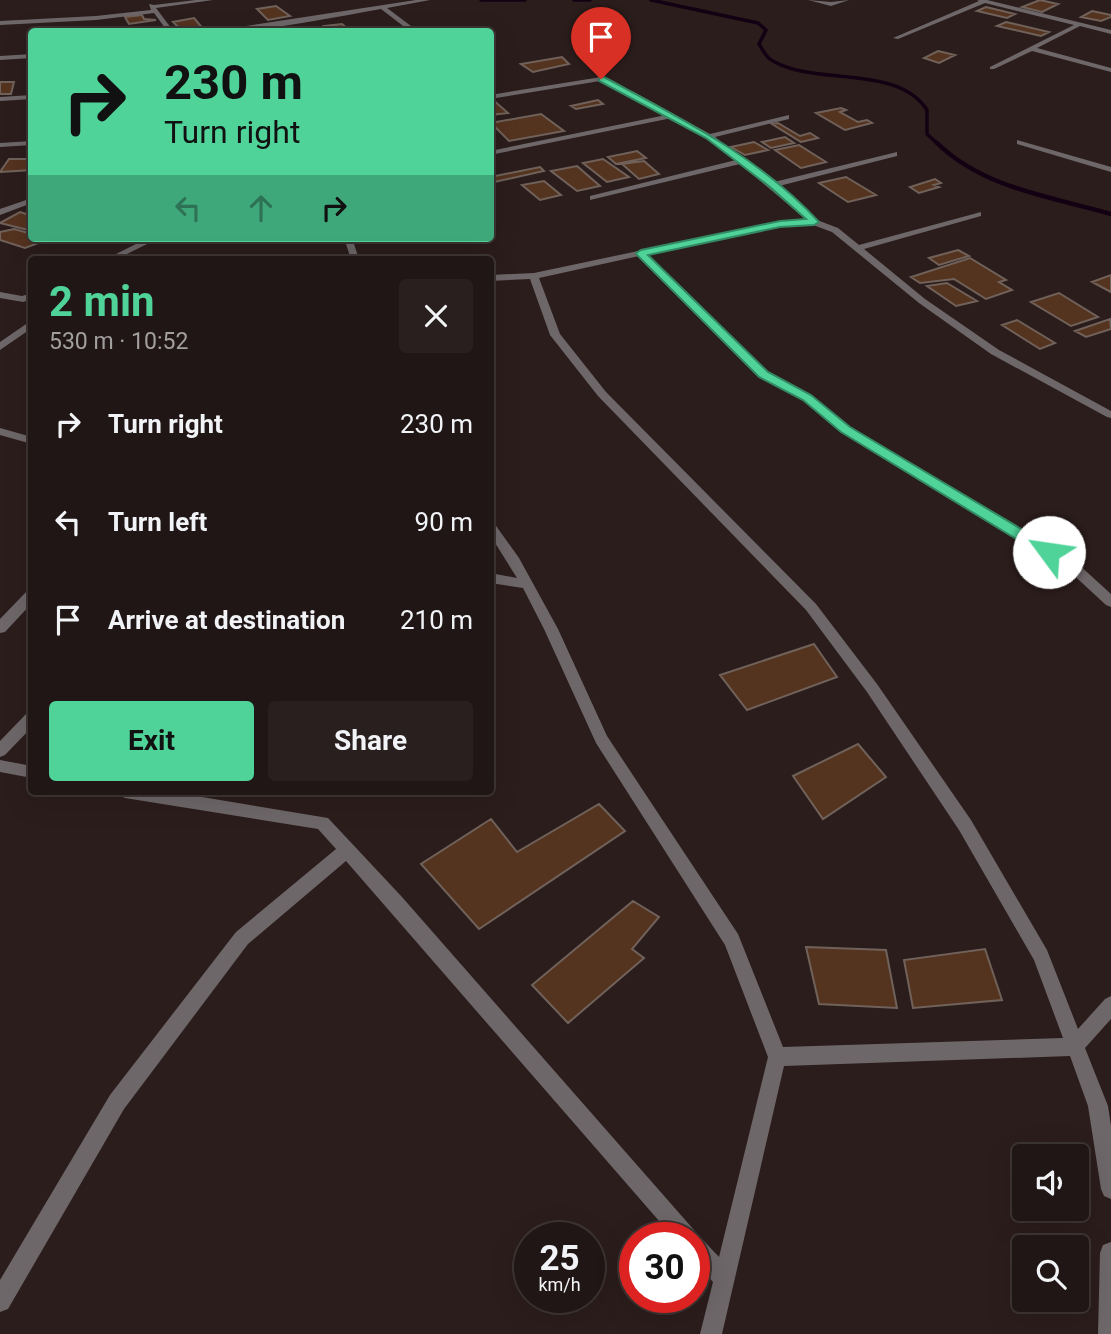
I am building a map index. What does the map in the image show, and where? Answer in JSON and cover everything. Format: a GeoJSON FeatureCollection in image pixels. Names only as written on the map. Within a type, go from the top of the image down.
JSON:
{"type":"FeatureCollection","features":[{"type":"Feature","properties":{"kind":"street"},"geometry":{"type":"LineString","coordinates":[[147,0],[168,28]]}},
{"type":"Feature","properties":{"kind":"street"},"geometry":{"type":"LineString","coordinates":[[0,23],[96,18],[210,0]]}},
{"type":"Feature","properties":{"kind":"street"},"geometry":{"type":"LineString","coordinates":[[243,28],[427,0]]}},
{"type":"Feature","properties":{"kind":"street"},"geometry":{"type":"LineString","coordinates":[[811,0],[831,4],[846,0]]}},
{"type":"Feature","properties":{"kind":"street"},"geometry":{"type":"LineString","coordinates":[[896,38],[982,1],[1111,32]]}},
{"type":"Feature","properties":{"kind":"street"},"geometry":{"type":"LineString","coordinates":[[382,7],[411,28]]}},
{"type":"Feature","properties":{"kind":"street"},"geometry":{"type":"LineString","coordinates":[[285,23],[291,28]]}},
{"type":"Feature","properties":{"kind":"street"},"geometry":{"type":"LineString","coordinates":[[992,68],[1078,25]]}},
{"type":"Feature","properties":{"kind":"street"},"geometry":{"type":"LineString","coordinates":[[1033,49],[1111,70]]}},
{"type":"Feature","properties":{"kind":"street"},"geometry":{"type":"LineString","coordinates":[[0,58],[28,56]]}},
{"type":"Feature","properties":{"kind":"street"},"geometry":{"type":"LineString","coordinates":[[494,95],[601,79],[709,136],[773,185],[814,222],[835,230],[922,300],[995,352],[1111,415]]}},
{"type":"Feature","properties":{"kind":"street"},"geometry":{"type":"LineString","coordinates":[[0,99],[28,97]]}},
{"type":"Feature","properties":{"kind":"street"},"geometry":{"type":"LineString","coordinates":[[494,152],[672,116]]}},
{"type":"Feature","properties":{"kind":"street"},"geometry":{"type":"LineString","coordinates":[[709,136],[786,117]]}},
{"type":"Feature","properties":{"kind":"street"},"geometry":{"type":"LineString","coordinates":[[1020,142],[1111,170]]}},
{"type":"Feature","properties":{"kind":"street"},"geometry":{"type":"LineString","coordinates":[[0,145],[28,143]]}},
{"type":"Feature","properties":{"kind":"street"},"geometry":{"type":"LineString","coordinates":[[773,185],[894,154]]}},
{"type":"Feature","properties":{"kind":"street"},"geometry":{"type":"LineString","coordinates":[[593,198],[742,161]]}},
{"type":"Feature","properties":{"kind":"street"},"geometry":{"type":"LineString","coordinates":[[0,212],[28,202]]}},
{"type":"Feature","properties":{"kind":"street"},"geometry":{"type":"LineString","coordinates":[[858,247],[978,214]]}},
{"type":"Feature","properties":{"kind":"street"},"geometry":{"type":"LineString","coordinates":[[494,278],[534,276],[780,224],[814,222]]}},
{"type":"Feature","properties":{"kind":"street"},"geometry":{"type":"LineString","coordinates":[[116,256],[146,242]]}},
{"type":"Feature","properties":{"kind":"street"},"geometry":{"type":"LineString","coordinates":[[641,253],[763,374],[807,398],[846,429],[1072,566],[1111,602]]}},
{"type":"Feature","properties":{"kind":"street"},"geometry":{"type":"LineString","coordinates":[[534,276],[555,335],[602,394],[811,607],[872,688],[965,825],[1041,956],[1098,1106],[1111,1189]]}},
{"type":"Feature","properties":{"kind":"street"},"geometry":{"type":"LineString","coordinates":[[0,295],[28,299]]}},
{"type":"Feature","properties":{"kind":"street"},"geometry":{"type":"LineString","coordinates":[[0,347],[28,326]]}},
{"type":"Feature","properties":{"kind":"street"},"geometry":{"type":"LineString","coordinates":[[1098,408],[1111,402]]}},
{"type":"Feature","properties":{"kind":"street"},"geometry":{"type":"LineString","coordinates":[[0,431],[28,440]]}},
{"type":"Feature","properties":{"kind":"street"},"geometry":{"type":"LineString","coordinates":[[494,531],[516,561],[551,629],[601,739],[732,940],[777,1058],[711,1334]]}},
{"type":"Feature","properties":{"kind":"street"},"geometry":{"type":"LineString","coordinates":[[494,579],[527,584]]}},
{"type":"Feature","properties":{"kind":"street"},"geometry":{"type":"LineString","coordinates":[[0,628],[28,598]]}},
{"type":"Feature","properties":{"kind":"street"},"geometry":{"type":"LineString","coordinates":[[0,751],[28,721]]}},
{"type":"Feature","properties":{"kind":"street"},"geometry":{"type":"LineString","coordinates":[[0,766],[28,771]]}},
{"type":"Feature","properties":{"kind":"street"},"geometry":{"type":"LineString","coordinates":[[150,795],[322,823],[674,1222]]}},
{"type":"Feature","properties":{"kind":"street"},"geometry":{"type":"LineString","coordinates":[[0,1301],[117,1102],[242,938],[347,850]]}},
{"type":"Feature","properties":{"kind":"street"},"geometry":{"type":"LineString","coordinates":[[777,1058],[1074,1048],[1111,1005]]}},
{"type":"Feature","properties":{"kind":"street"},"geometry":{"type":"LineString","coordinates":[[1109,1334],[1111,1253]]}},
{"type":"Feature","properties":{"kind":"street"},"geometry":{"type":"LineString","coordinates":[[710,1264],[723,1279]]}},
{"type":"Feature","properties":{"kind":"building"},"geometry":{"type":"Polygon","coordinates":[[[1040,0],[1058,4],[1042,12],[1022,7],[1040,0]]]}},
{"type":"Feature","properties":{"kind":"building"},"geometry":{"type":"Polygon","coordinates":[[[276,6],[290,16],[268,20],[257,9],[276,6]]]}},
{"type":"Feature","properties":{"kind":"building"},"geometry":{"type":"Polygon","coordinates":[[[986,7],[1015,14],[1007,18],[977,11],[986,7]]]}},
{"type":"Feature","properties":{"kind":"building"},"geometry":{"type":"Polygon","coordinates":[[[1092,11],[1111,17],[1101,21],[1081,17],[1092,11]]]}},
{"type":"Feature","properties":{"kind":"building"},"geometry":{"type":"Polygon","coordinates":[[[142,15],[144,19],[156,20],[129,24],[125,17],[142,15]]]}},
{"type":"Feature","properties":{"kind":"building"},"geometry":{"type":"Polygon","coordinates":[[[194,18],[202,28],[179,28],[173,22],[194,18]]]}},
{"type":"Feature","properties":{"kind":"building"},"geometry":{"type":"Polygon","coordinates":[[[1006,22],[1049,32],[1041,36],[997,26],[1006,22]]]}},
{"type":"Feature","properties":{"kind":"building"},"geometry":{"type":"Polygon","coordinates":[[[342,24],[347,28],[326,28],[324,26],[342,24]]]}},
{"type":"Feature","properties":{"kind":"building"},"geometry":{"type":"Polygon","coordinates":[[[938,51],[955,55],[939,63],[924,58],[938,51]]]}},
{"type":"Feature","properties":{"kind":"building"},"geometry":{"type":"Polygon","coordinates":[[[562,57],[569,64],[533,72],[521,64],[562,57]]]}},
{"type":"Feature","properties":{"kind":"building"},"geometry":{"type":"Polygon","coordinates":[[[0,82],[14,82],[11,94],[0,94],[0,82]]]}},
{"type":"Feature","properties":{"kind":"building"},"geometry":{"type":"Polygon","coordinates":[[[598,100],[603,104],[576,109],[571,106],[598,100]]]}},
{"type":"Feature","properties":{"kind":"building"},"geometry":{"type":"Polygon","coordinates":[[[494,101],[508,113],[494,115],[494,101]]]}},
{"type":"Feature","properties":{"kind":"building"},"geometry":{"type":"Polygon","coordinates":[[[841,108],[846,110],[840,112],[858,122],[867,120],[872,123],[845,130],[816,113],[841,108]]]}},
{"type":"Feature","properties":{"kind":"building"},"geometry":{"type":"Polygon","coordinates":[[[541,114],[564,131],[509,141],[494,126],[494,122],[541,114]]]}},
{"type":"Feature","properties":{"kind":"building"},"geometry":{"type":"Polygon","coordinates":[[[778,123],[800,136],[810,133],[818,138],[801,142],[772,124],[778,123]]]}},
{"type":"Feature","properties":{"kind":"building"},"geometry":{"type":"Polygon","coordinates":[[[785,137],[794,143],[771,148],[762,142],[785,137]]]}},
{"type":"Feature","properties":{"kind":"building"},"geometry":{"type":"Polygon","coordinates":[[[754,142],[768,150],[745,155],[731,147],[754,142]]]}},
{"type":"Feature","properties":{"kind":"building"},"geometry":{"type":"Polygon","coordinates":[[[799,145],[826,162],[801,168],[775,150],[799,145]]]}},
{"type":"Feature","properties":{"kind":"building"},"geometry":{"type":"Polygon","coordinates":[[[637,151],[646,158],[616,164],[608,157],[637,151]]]}},
{"type":"Feature","properties":{"kind":"building"},"geometry":{"type":"Polygon","coordinates":[[[9,159],[28,159],[28,170],[0,172],[9,159]]]}},
{"type":"Feature","properties":{"kind":"building"},"geometry":{"type":"Polygon","coordinates":[[[603,159],[629,177],[607,182],[583,163],[603,159]]]}},
{"type":"Feature","properties":{"kind":"building"},"geometry":{"type":"Polygon","coordinates":[[[644,161],[659,174],[639,179],[622,164],[644,161]]]}},
{"type":"Feature","properties":{"kind":"building"},"geometry":{"type":"Polygon","coordinates":[[[577,166],[600,186],[577,191],[551,171],[577,166]]]}},
{"type":"Feature","properties":{"kind":"building"},"geometry":{"type":"Polygon","coordinates":[[[540,167],[544,171],[494,182],[494,176],[540,167]]]}},
{"type":"Feature","properties":{"kind":"building"},"geometry":{"type":"Polygon","coordinates":[[[846,177],[876,195],[848,202],[819,183],[846,177]]]}},
{"type":"Feature","properties":{"kind":"building"},"geometry":{"type":"Polygon","coordinates":[[[935,179],[941,183],[934,185],[939,187],[919,193],[910,187],[935,179]]]}},
{"type":"Feature","properties":{"kind":"building"},"geometry":{"type":"Polygon","coordinates":[[[544,181],[561,195],[540,200],[522,185],[544,181]]]}},
{"type":"Feature","properties":{"kind":"building"},"geometry":{"type":"Polygon","coordinates":[[[20,212],[28,215],[28,230],[0,223],[20,212]]]}},
{"type":"Feature","properties":{"kind":"building"},"geometry":{"type":"Polygon","coordinates":[[[14,229],[28,233],[28,242],[41,242],[25,248],[0,240],[0,232],[14,229]]]}},
{"type":"Feature","properties":{"kind":"building"},"geometry":{"type":"Polygon","coordinates":[[[958,250],[969,256],[939,265],[929,258],[958,250]]]}},
{"type":"Feature","properties":{"kind":"building"},"geometry":{"type":"Polygon","coordinates":[[[970,258],[1006,280],[999,282],[1012,290],[986,299],[954,279],[920,283],[911,277],[970,258]]]}},
{"type":"Feature","properties":{"kind":"building"},"geometry":{"type":"Polygon","coordinates":[[[1111,275],[1111,292],[1092,282],[1111,275]]]}},
{"type":"Feature","properties":{"kind":"building"},"geometry":{"type":"Polygon","coordinates":[[[947,283],[977,301],[956,306],[927,286],[947,283]]]}},
{"type":"Feature","properties":{"kind":"building"},"geometry":{"type":"Polygon","coordinates":[[[1059,293],[1098,317],[1071,326],[1031,302],[1059,293]]]}},
{"type":"Feature","properties":{"kind":"building"},"geometry":{"type":"Polygon","coordinates":[[[1110,319],[1111,329],[1086,337],[1075,331],[1110,319]]]}},
{"type":"Feature","properties":{"kind":"building"},"geometry":{"type":"Polygon","coordinates":[[[1017,320],[1055,343],[1040,349],[1002,325],[1017,320]]]}},
{"type":"Feature","properties":{"kind":"building"},"geometry":{"type":"Polygon","coordinates":[[[814,644],[837,677],[747,710],[720,675],[814,644]]]}},
{"type":"Feature","properties":{"kind":"building"},"geometry":{"type":"Polygon","coordinates":[[[858,744],[886,777],[823,819],[793,776],[858,744]]]}},
{"type":"Feature","properties":{"kind":"building"},"geometry":{"type":"Polygon","coordinates":[[[599,804],[625,831],[479,929],[421,864],[491,819],[517,852],[599,804]]]}},
{"type":"Feature","properties":{"kind":"building"},"geometry":{"type":"Polygon","coordinates":[[[633,901],[659,917],[632,949],[644,958],[568,1023],[532,985],[633,901]]]}},
{"type":"Feature","properties":{"kind":"building"},"geometry":{"type":"Polygon","coordinates":[[[806,947],[886,950],[897,1008],[819,1004],[806,947]]]}},
{"type":"Feature","properties":{"kind":"building"},"geometry":{"type":"Polygon","coordinates":[[[985,949],[1002,1000],[913,1008],[904,960],[985,949]]]}},
{"type":"Feature","properties":{"kind":"waterway"},"geometry":{"type":"LineString","coordinates":[[481,0],[525,0]]}},
{"type":"Feature","properties":{"kind":"waterway"},"geometry":{"type":"LineString","coordinates":[[574,0],[590,0]]}},
{"type":"Feature","properties":{"kind":"waterway"},"geometry":{"type":"LineString","coordinates":[[651,0],[758,23],[766,30],[759,44],[765,54],[771,60],[790,68],[897,86],[914,96],[927,110],[927,134],[939,145]]}},
{"type":"Feature","properties":{"kind":"waterway"},"geometry":{"type":"LineString","coordinates":[[937,143],[975,171],[996,181],[1111,214]]}},
{"type":"Feature","properties":{"kind":"route"},"geometry":{"type":"LineString","coordinates":[[601,79],[709,136],[773,185],[814,222],[780,224],[641,253],[763,374],[807,398],[846,429],[1049,552]]}}]}
